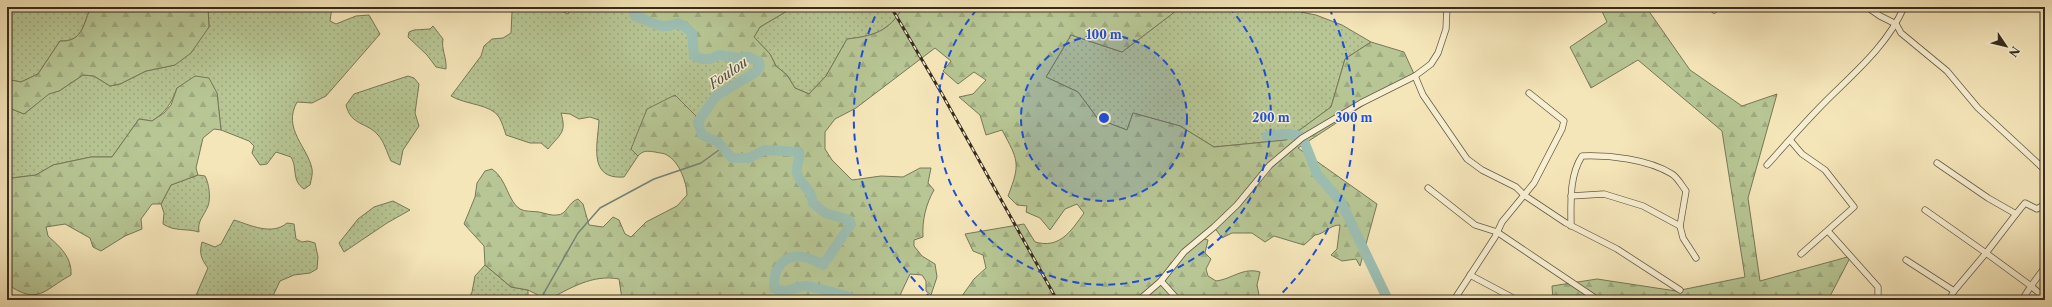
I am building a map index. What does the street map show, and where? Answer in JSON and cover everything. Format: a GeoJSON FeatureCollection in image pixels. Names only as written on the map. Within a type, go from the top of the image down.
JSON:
{"type":"FeatureCollection","features":[{"type":"Feature","properties":{"kind":"street"},"geometry":{"type":"LineString","coordinates":[[1139,300],[1161,281],[1184,252],[1237,205],[1270,165],[1302,138],[1361,103],[1415,76],[1431,64],[1438,53],[1446,28],[1447,7]]}},
{"type":"Feature","properties":{"kind":"street"},"geometry":{"type":"LineString","coordinates":[[1867,7],[1896,24],[1901,33],[1947,71],[1978,108],[2043,168]]}},
{"type":"Feature","properties":{"kind":"street"},"geometry":{"type":"LineString","coordinates":[[1766,165],[1882,44],[1896,24],[1904,7]]}},
{"type":"Feature","properties":{"kind":"street"},"geometry":{"type":"LineString","coordinates":[[1415,76],[1423,95],[1467,160],[1482,170],[1516,187],[1524,195],[1570,226],[1617,250],[1680,290]]}},
{"type":"Feature","properties":{"kind":"street"},"geometry":{"type":"LineString","coordinates":[[1454,300],[1502,222],[1534,183],[1558,138],[1564,120],[1529,92]]}},
{"type":"Feature","properties":{"kind":"street"},"geometry":{"type":"LineString","coordinates":[[1790,140],[1802,154],[1825,170],[1854,207],[1801,254]]}},
{"type":"Feature","properties":{"kind":"street"},"geometry":{"type":"LineString","coordinates":[[1570,226],[1571,196],[1577,164],[1582,156],[1600,156],[1643,162],[1673,175],[1686,191],[1680,226],[1683,238],[1696,258]]}},
{"type":"Feature","properties":{"kind":"street"},"geometry":{"type":"LineString","coordinates":[[2043,168],[2045,156]]}},
{"type":"Feature","properties":{"kind":"street"},"geometry":{"type":"LineString","coordinates":[[1937,163],[1988,198],[2016,214]]}},
{"type":"Feature","properties":{"kind":"street"},"geometry":{"type":"LineString","coordinates":[[1428,188],[1475,225],[1497,232],[1598,300]]}},
{"type":"Feature","properties":{"kind":"street"},"geometry":{"type":"LineString","coordinates":[[1571,196],[1604,194],[1643,206],[1680,226]]}},
{"type":"Feature","properties":{"kind":"street"},"geometry":{"type":"LineString","coordinates":[[1949,300],[1954,291],[2025,203],[2037,209],[2045,204]]}},
{"type":"Feature","properties":{"kind":"street"},"geometry":{"type":"LineString","coordinates":[[1925,210],[1986,253],[2045,298]]}},
{"type":"Feature","properties":{"kind":"street"},"geometry":{"type":"LineString","coordinates":[[1828,231],[1878,287],[1877,299],[1884,300]]}},
{"type":"Feature","properties":{"kind":"street"},"geometry":{"type":"LineString","coordinates":[[1906,260],[1954,291]]}},
{"type":"Feature","properties":{"kind":"street"},"geometry":{"type":"LineString","coordinates":[[2022,300],[2045,267]]}},
{"type":"Feature","properties":{"kind":"street"},"geometry":{"type":"LineString","coordinates":[[1470,275],[1517,300]]}},
{"type":"Feature","properties":{"kind":"street"},"geometry":{"type":"LineString","coordinates":[[1161,281],[1178,300]]}},
{"type":"Feature","properties":{"kind":"green space"},"geometry":{"type":"Polygon","coordinates":[[[7,7],[96,7],[90,9],[81,32],[77,36],[67,41],[60,41],[38,74],[21,82],[11,80],[7,70],[7,7]]]}},
{"type":"Feature","properties":{"kind":"green space"},"geometry":{"type":"Polygon","coordinates":[[[96,7],[208,7],[209,27],[191,53],[175,65],[146,71],[120,84],[110,86],[94,76],[83,75],[59,91],[49,94],[24,114],[7,107],[7,70],[11,80],[21,82],[38,74],[60,41],[73,39],[81,32],[90,9],[96,7]]]}},
{"type":"Feature","properties":{"kind":"green space"},"geometry":{"type":"Polygon","coordinates":[[[208,7],[332,7],[330,21],[336,24],[356,16],[369,15],[380,34],[326,96],[312,103],[297,102],[293,112],[292,121],[297,137],[310,161],[312,175],[310,185],[304,189],[297,182],[291,157],[276,152],[267,164],[260,165],[252,153],[254,146],[249,141],[221,130],[217,93],[177,88],[173,99],[161,114],[152,121],[139,119],[112,157],[91,157],[53,165],[36,175],[12,178],[7,183],[7,107],[24,114],[49,93],[59,91],[83,75],[94,76],[110,86],[120,84],[146,71],[175,65],[209,27],[208,7]]]}},
{"type":"Feature","properties":{"kind":"green space"},"geometry":{"type":"Polygon","coordinates":[[[516,7],[560,7],[560,10],[568,14],[572,7],[633,7],[635,16],[659,26],[668,27],[676,24],[685,27],[692,33],[694,56],[702,59],[710,59],[719,55],[737,58],[749,57],[759,62],[760,66],[756,72],[716,96],[700,120],[631,148],[638,156],[624,177],[612,176],[604,173],[597,158],[599,120],[590,117],[579,119],[570,114],[561,113],[563,129],[548,149],[541,143],[530,143],[506,135],[499,117],[495,113],[484,107],[451,96],[481,56],[484,46],[492,39],[503,38],[511,33],[512,12],[516,7]]]}},
{"type":"Feature","properties":{"kind":"green space"},"geometry":{"type":"Polygon","coordinates":[[[633,7],[789,7],[787,11],[760,27],[754,37],[770,54],[776,66],[787,75],[795,88],[809,94],[826,76],[847,39],[865,36],[880,31],[892,22],[903,7],[1179,7],[1122,52],[1071,35],[1046,77],[1078,92],[1098,119],[1127,130],[1133,113],[1180,126],[1214,147],[1286,140],[1331,107],[1345,59],[1371,42],[1404,52],[1415,76],[1396,84],[1298,148],[1377,204],[1360,266],[1356,259],[1342,261],[1331,255],[1337,249],[1340,225],[1333,226],[1322,233],[1315,235],[1304,245],[1274,236],[1265,242],[1252,233],[1232,233],[1222,238],[1214,227],[1201,238],[1208,240],[1205,253],[1211,259],[1206,269],[1208,276],[1216,281],[1243,272],[1260,272],[1257,285],[1260,300],[962,300],[962,296],[974,279],[986,268],[983,255],[973,251],[965,234],[1024,224],[1035,242],[1044,244],[1051,243],[1064,237],[1084,213],[1077,204],[1065,209],[1050,230],[1040,218],[1026,212],[1027,206],[1017,205],[1008,196],[1016,169],[1016,162],[1012,148],[1002,130],[986,135],[980,115],[959,97],[973,94],[986,80],[974,72],[958,84],[943,71],[951,61],[935,48],[856,108],[835,119],[825,132],[825,149],[832,160],[852,180],[881,176],[903,177],[920,168],[931,168],[928,183],[934,190],[925,212],[923,237],[914,240],[914,246],[922,256],[935,264],[937,277],[931,295],[926,291],[926,281],[922,275],[910,274],[899,300],[660,300],[661,296],[632,300],[622,299],[619,279],[609,278],[600,278],[582,283],[548,300],[528,290],[511,287],[485,265],[484,246],[464,224],[475,197],[477,183],[485,171],[492,169],[497,173],[516,206],[522,210],[553,215],[560,214],[578,199],[583,204],[589,225],[603,227],[613,217],[619,220],[625,234],[631,237],[646,222],[677,206],[687,195],[686,185],[682,173],[671,158],[664,154],[650,151],[646,151],[638,156],[631,149],[647,109],[675,95],[700,120],[716,96],[756,72],[760,66],[759,62],[749,57],[737,58],[719,55],[710,59],[702,59],[694,56],[692,33],[686,28],[678,23],[668,26],[655,24],[635,16],[633,7]]]}},
{"type":"Feature","properties":{"kind":"green space"},"geometry":{"type":"Polygon","coordinates":[[[789,7],[903,7],[892,22],[880,31],[865,36],[847,39],[826,76],[809,94],[795,88],[787,75],[776,66],[770,54],[754,37],[760,27],[787,11],[789,7]]]}},
{"type":"Feature","properties":{"kind":"green space"},"geometry":{"type":"Polygon","coordinates":[[[1179,7],[1296,7],[1301,12],[1316,15],[1342,25],[1371,42],[1345,59],[1331,107],[1286,140],[1214,147],[1180,126],[1133,113],[1127,130],[1098,119],[1078,92],[1046,77],[1071,35],[1122,52],[1179,7]]]}},
{"type":"Feature","properties":{"kind":"green space"},"geometry":{"type":"Polygon","coordinates":[[[1600,7],[1646,7],[1690,70],[1742,106],[1777,94],[1748,198],[1760,281],[1851,256],[1828,300],[1553,300],[1552,286],[1597,279],[1676,291],[1745,277],[1722,131],[1638,60],[1591,88],[1570,47],[1607,22],[1600,7]]]}},
{"type":"Feature","properties":{"kind":"green space"},"geometry":{"type":"Polygon","coordinates":[[[433,26],[443,39],[446,69],[436,67],[427,55],[408,37],[409,32],[414,30],[430,29],[433,26]]]}},
{"type":"Feature","properties":{"kind":"green space"},"geometry":{"type":"Polygon","coordinates":[[[195,76],[209,78],[217,93],[221,130],[214,129],[203,138],[196,168],[198,175],[171,185],[161,204],[152,204],[141,219],[142,229],[125,236],[101,251],[93,247],[90,238],[65,224],[46,227],[48,236],[61,248],[70,263],[71,275],[47,290],[34,295],[18,291],[7,284],[7,183],[12,178],[36,175],[53,165],[91,157],[112,157],[139,119],[152,121],[164,113],[171,105],[177,88],[195,76]]]}},
{"type":"Feature","properties":{"kind":"green space"},"geometry":{"type":"Polygon","coordinates":[[[408,76],[414,78],[419,84],[415,113],[419,126],[403,150],[400,165],[391,161],[380,138],[374,131],[355,120],[348,112],[346,105],[354,94],[408,76]]]}},
{"type":"Feature","properties":{"kind":"green space"},"geometry":{"type":"Polygon","coordinates":[[[198,175],[205,176],[209,191],[209,203],[201,219],[199,232],[176,229],[163,224],[164,213],[161,204],[171,185],[198,175]]]}},
{"type":"Feature","properties":{"kind":"green space"},"geometry":{"type":"Polygon","coordinates":[[[393,201],[410,210],[387,223],[344,252],[339,243],[358,219],[374,207],[393,201]]]}},
{"type":"Feature","properties":{"kind":"green space"},"geometry":{"type":"Polygon","coordinates":[[[234,220],[254,227],[268,229],[275,229],[287,223],[294,224],[296,239],[302,242],[308,241],[315,243],[318,257],[317,269],[310,273],[294,275],[280,281],[271,300],[194,300],[208,268],[201,256],[202,242],[215,247],[221,244],[234,220]]]}},
{"type":"Feature","properties":{"kind":"green space"},"geometry":{"type":"Polygon","coordinates":[[[485,265],[511,287],[528,290],[528,300],[468,300],[472,292],[475,276],[485,265]]]}},
{"type":"Feature","properties":{"kind":"waterway","name":"Foulou"},"geometry":{"type":"LineString","coordinates":[[633,7],[635,16],[655,24],[668,26],[678,23],[686,28],[692,33],[694,56],[702,59],[710,59],[719,55],[737,58],[749,57],[759,62],[760,66],[756,72],[716,96],[698,122],[702,135],[718,142],[732,158],[749,158],[765,150],[799,152],[797,173],[801,181],[808,189],[813,203],[825,213],[849,220],[851,224],[823,265],[804,257],[792,257],[781,264],[775,274],[774,288],[787,291],[801,286],[806,286],[857,300]]}},
{"type":"Feature","properties":{"kind":"waterway"},"geometry":{"type":"LineString","coordinates":[[1267,136],[1286,134],[1301,136]]}},
{"type":"Feature","properties":{"kind":"waterway"},"geometry":{"type":"LineString","coordinates":[[1304,141],[1317,174],[1341,202],[1388,300]]}},
{"type":"Feature","properties":{"kind":"waterway"},"geometry":{"type":"LineString","coordinates":[[540,300],[578,233],[600,208],[654,179],[701,163],[723,147]]}},
{"type":"Feature","properties":{"kind":"railway"},"geometry":{"type":"LineString","coordinates":[[891,7],[942,94],[1057,300]]}}]}
